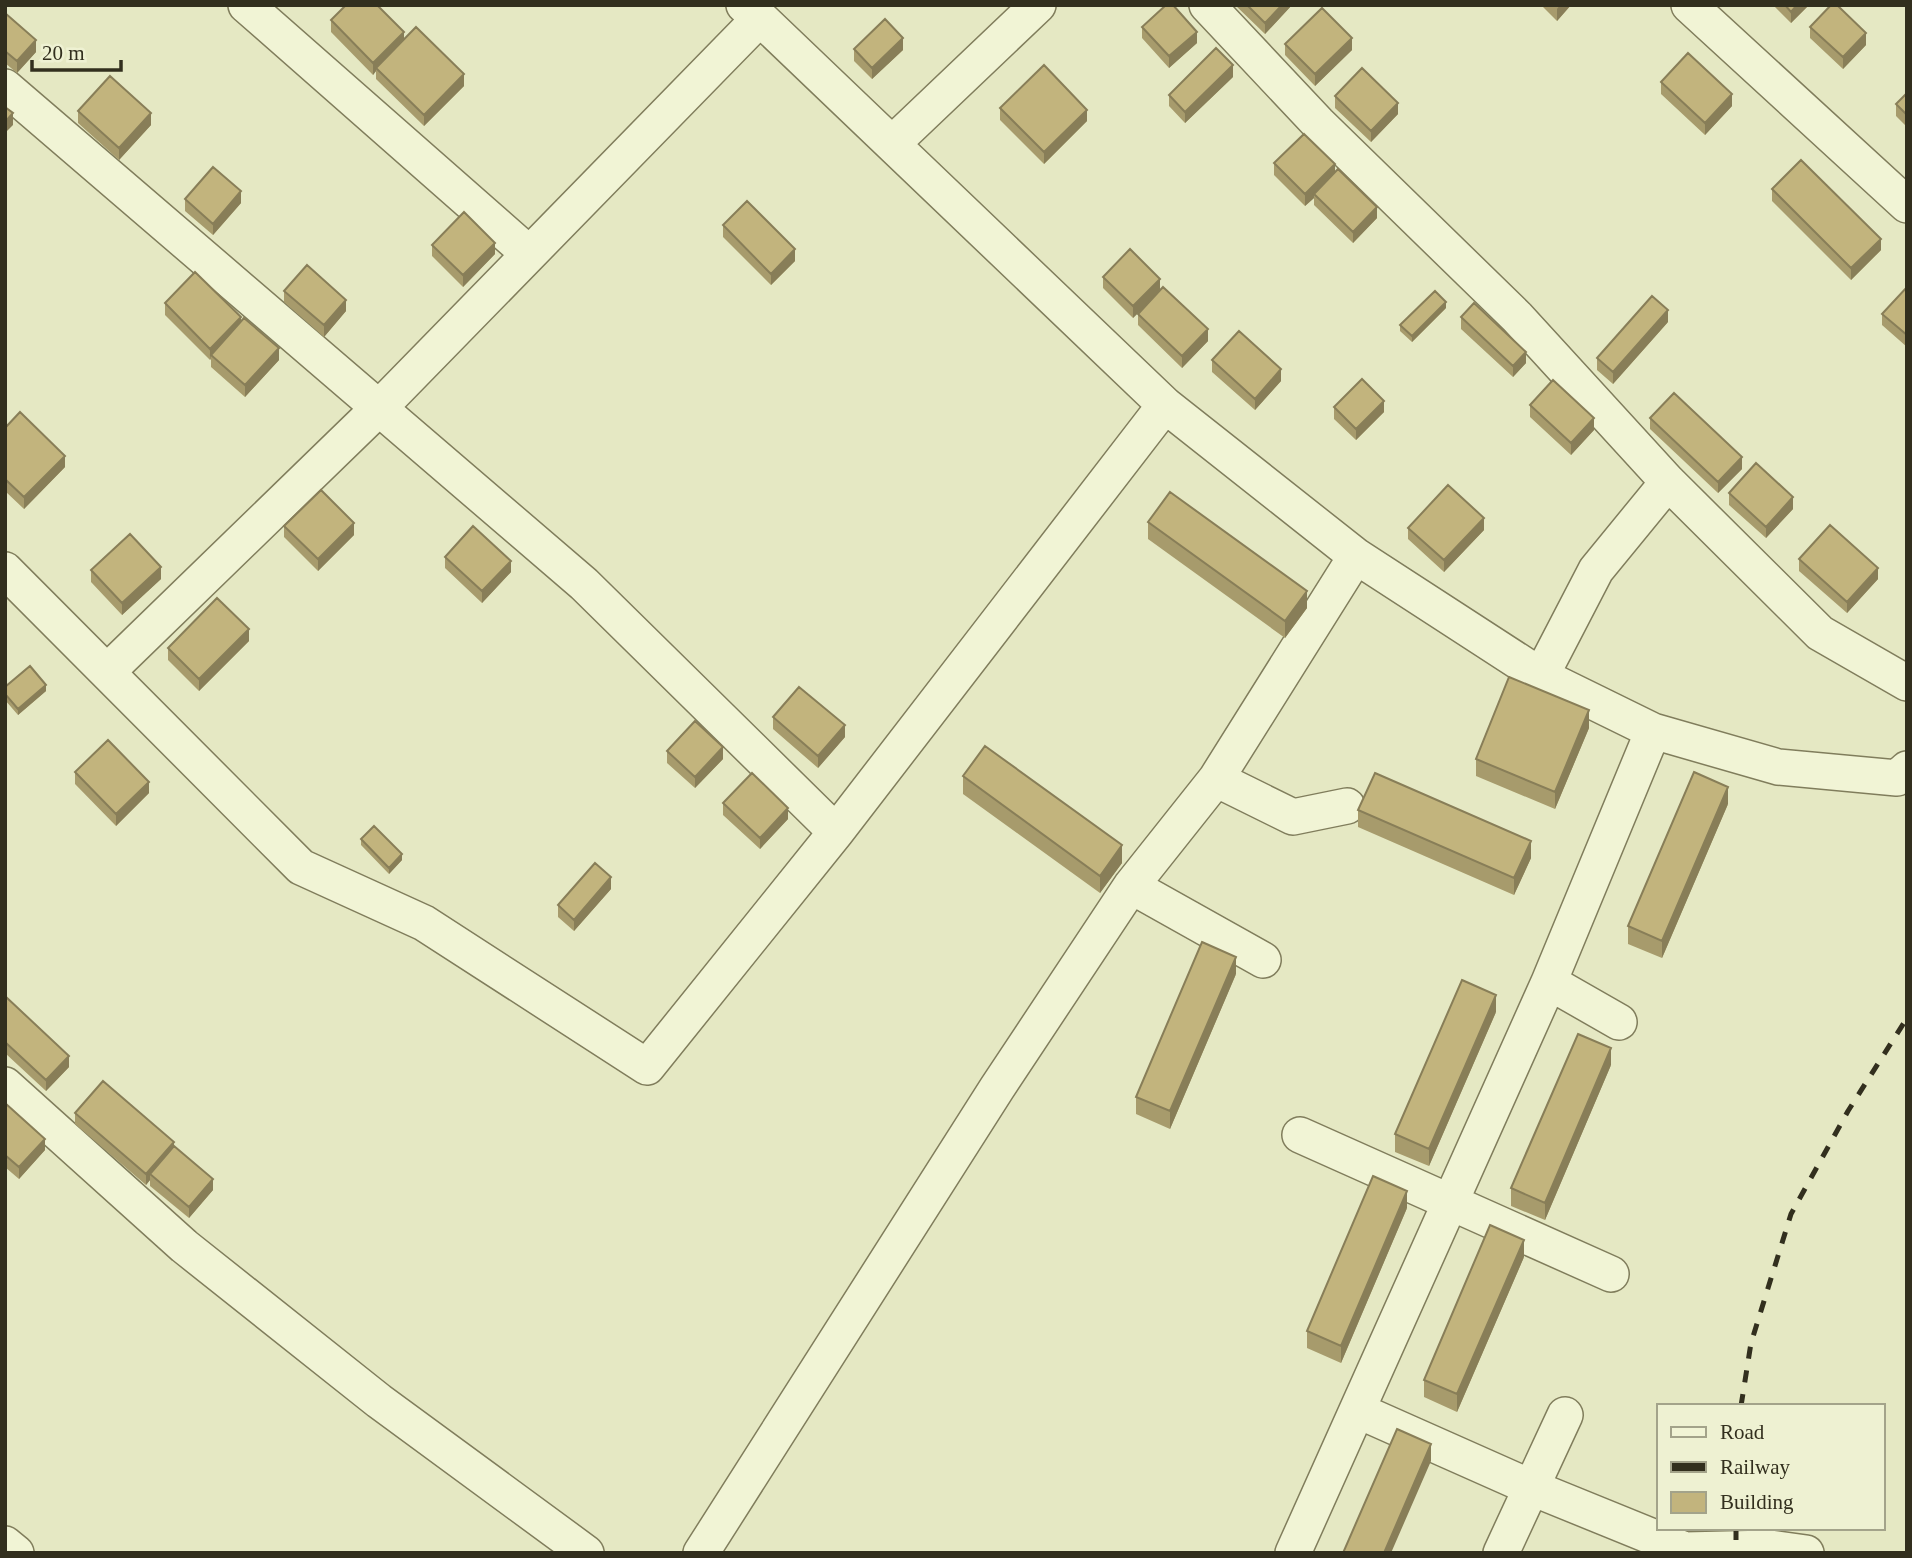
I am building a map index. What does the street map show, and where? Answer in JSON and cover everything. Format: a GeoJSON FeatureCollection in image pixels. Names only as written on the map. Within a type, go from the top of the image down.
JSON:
{"type":"FeatureCollection","features":[{"type":"Feature","properties":{"kind":"street"},"geometry":{"type":"LineString","coordinates":[[246,5],[527,253]]}},
{"type":"Feature","properties":{"kind":"street"},"geometry":{"type":"LineString","coordinates":[[893,142],[1038,5]]}},
{"type":"Feature","properties":{"kind":"street"},"geometry":{"type":"LineString","coordinates":[[1207,5],[1318,123],[1517,317],[1668,482],[1820,633],[1907,683]]}},
{"type":"Feature","properties":{"kind":"street"},"geometry":{"type":"LineString","coordinates":[[1689,5],[1907,205]]}},
{"type":"Feature","properties":{"kind":"street"},"geometry":{"type":"LineString","coordinates":[[108,671],[380,407],[752,12],[893,142],[1165,405],[1356,556],[1541,676],[1653,731],[1778,767],[1897,778],[1907,769]]}},
{"type":"Feature","properties":{"kind":"street"},"geometry":{"type":"LineString","coordinates":[[5,87],[584,583],[836,832]]}},
{"type":"Feature","properties":{"kind":"street"},"geometry":{"type":"LineString","coordinates":[[5,570],[301,867],[424,923],[647,1067],[836,832],[1165,405]]}},
{"type":"Feature","properties":{"kind":"street"},"geometry":{"type":"LineString","coordinates":[[1541,676],[1596,570],[1668,482]]}},
{"type":"Feature","properties":{"kind":"street"},"geometry":{"type":"LineString","coordinates":[[701,1553],[1131,886],[1216,779],[1356,556]]}},
{"type":"Feature","properties":{"kind":"street"},"geometry":{"type":"LineString","coordinates":[[1293,1553],[1359,1411],[1549,982],[1653,731]]}},
{"type":"Feature","properties":{"kind":"street"},"geometry":{"type":"LineString","coordinates":[[1216,779],[1293,817],[1347,806]]}},
{"type":"Feature","properties":{"kind":"street"},"geometry":{"type":"LineString","coordinates":[[1131,886],[1263,960]]}},
{"type":"Feature","properties":{"kind":"street"},"geometry":{"type":"LineString","coordinates":[[1549,982],[1619,1022]]}},
{"type":"Feature","properties":{"kind":"street"},"geometry":{"type":"LineString","coordinates":[[5,1085],[184,1246],[379,1401],[586,1553]]}},
{"type":"Feature","properties":{"kind":"street"},"geometry":{"type":"LineString","coordinates":[[1300,1135],[1611,1274]]}},
{"type":"Feature","properties":{"kind":"street"},"geometry":{"type":"LineString","coordinates":[[1359,1411],[1530,1488],[1685,1552],[1770,1548],[1806,1553]]}},
{"type":"Feature","properties":{"kind":"street"},"geometry":{"type":"LineString","coordinates":[[1501,1553],[1565,1415]]}},
{"type":"Feature","properties":{"kind":"street"},"geometry":{"type":"LineString","coordinates":[[5,1544],[16,1553]]}},
{"type":"Feature","properties":{"kind":"building"},"geometry":{"type":"Polygon","coordinates":[[[346,5],[377,5],[404,32],[373,63],[331,20],[346,5]]]}},
{"type":"Feature","properties":{"kind":"building"},"geometry":{"type":"Polygon","coordinates":[[[1166,5],[1173,5],[1197,32],[1169,56],[1142,27],[1166,5]]]}},
{"type":"Feature","properties":{"kind":"building"},"geometry":{"type":"Polygon","coordinates":[[[1247,5],[1282,5],[1265,23],[1247,5]]]}},
{"type":"Feature","properties":{"kind":"building"},"geometry":{"type":"Polygon","coordinates":[[[1785,5],[1797,5],[1791,12],[1785,5]]]}},
{"type":"Feature","properties":{"kind":"building"},"geometry":{"type":"Polygon","coordinates":[[[1831,5],[1837,5],[1866,33],[1843,57],[1810,27],[1831,5]]]}},
{"type":"Feature","properties":{"kind":"building"},"geometry":{"type":"Polygon","coordinates":[[[1322,8],[1352,38],[1315,74],[1285,44],[1322,8]]]}},
{"type":"Feature","properties":{"kind":"building"},"geometry":{"type":"Polygon","coordinates":[[[5,13],[36,40],[17,61],[5,51],[5,13]]]}},
{"type":"Feature","properties":{"kind":"building"},"geometry":{"type":"Polygon","coordinates":[[[885,19],[903,38],[872,68],[854,49],[885,19]]]}},
{"type":"Feature","properties":{"kind":"building"},"geometry":{"type":"Polygon","coordinates":[[[416,27],[464,74],[424,115],[376,68],[416,27]]]}},
{"type":"Feature","properties":{"kind":"building"},"geometry":{"type":"Polygon","coordinates":[[[1216,48],[1233,65],[1185,112],[1169,95],[1216,48]]]}},
{"type":"Feature","properties":{"kind":"building"},"geometry":{"type":"Polygon","coordinates":[[[1688,53],[1732,94],[1705,123],[1661,82],[1688,53]]]}},
{"type":"Feature","properties":{"kind":"building"},"geometry":{"type":"Polygon","coordinates":[[[1044,65],[1087,110],[1044,152],[1000,108],[1044,65]]]}},
{"type":"Feature","properties":{"kind":"building"},"geometry":{"type":"Polygon","coordinates":[[[1362,68],[1398,103],[1371,131],[1335,96],[1362,68]]]}},
{"type":"Feature","properties":{"kind":"building"},"geometry":{"type":"Polygon","coordinates":[[[110,76],[151,113],[119,148],[78,111],[110,76]]]}},
{"type":"Feature","properties":{"kind":"building"},"geometry":{"type":"Polygon","coordinates":[[[1907,93],[1907,115],[1896,104],[1907,93]]]}},
{"type":"Feature","properties":{"kind":"building"},"geometry":{"type":"Polygon","coordinates":[[[5,107],[13,113],[5,122],[5,107]]]}},
{"type":"Feature","properties":{"kind":"building"},"geometry":{"type":"Polygon","coordinates":[[[1304,134],[1335,164],[1305,194],[1274,163],[1304,134]]]}},
{"type":"Feature","properties":{"kind":"building"},"geometry":{"type":"Polygon","coordinates":[[[1801,160],[1881,239],[1851,268],[1772,189],[1801,160]]]}},
{"type":"Feature","properties":{"kind":"building"},"geometry":{"type":"Polygon","coordinates":[[[213,167],[241,191],[213,224],[185,199],[213,167]]]}},
{"type":"Feature","properties":{"kind":"building"},"geometry":{"type":"Polygon","coordinates":[[[1338,169],[1377,207],[1353,232],[1314,194],[1338,169]]]}},
{"type":"Feature","properties":{"kind":"building"},"geometry":{"type":"Polygon","coordinates":[[[747,201],[795,249],[771,274],[723,225],[747,201]]]}},
{"type":"Feature","properties":{"kind":"building"},"geometry":{"type":"Polygon","coordinates":[[[464,212],[495,243],[463,275],[432,245],[464,212]]]}},
{"type":"Feature","properties":{"kind":"building"},"geometry":{"type":"Polygon","coordinates":[[[1130,249],[1160,279],[1133,306],[1103,277],[1130,249]]]}},
{"type":"Feature","properties":{"kind":"building"},"geometry":{"type":"Polygon","coordinates":[[[307,265],[346,300],[324,325],[284,291],[307,265]]]}},
{"type":"Feature","properties":{"kind":"building"},"geometry":{"type":"Polygon","coordinates":[[[195,272],[241,317],[210,349],[165,303],[195,272]]]}},
{"type":"Feature","properties":{"kind":"building"},"geometry":{"type":"Polygon","coordinates":[[[1163,287],[1208,329],[1182,356],[1138,314],[1163,287]]]}},
{"type":"Feature","properties":{"kind":"building"},"geometry":{"type":"Polygon","coordinates":[[[1907,287],[1907,335],[1882,314],[1907,287]]]}},
{"type":"Feature","properties":{"kind":"building"},"geometry":{"type":"Polygon","coordinates":[[[1435,291],[1446,302],[1412,336],[1400,325],[1435,291]]]}},
{"type":"Feature","properties":{"kind":"building"},"geometry":{"type":"Polygon","coordinates":[[[1652,296],[1668,310],[1613,372],[1597,358],[1652,296]]]}},
{"type":"Feature","properties":{"kind":"building"},"geometry":{"type":"Polygon","coordinates":[[[1474,303],[1526,352],[1513,366],[1461,317],[1474,303]]]}},
{"type":"Feature","properties":{"kind":"building"},"geometry":{"type":"Polygon","coordinates":[[[244,318],[279,348],[245,385],[211,355],[244,318]]]}},
{"type":"Feature","properties":{"kind":"building"},"geometry":{"type":"Polygon","coordinates":[[[1239,331],[1281,369],[1255,399],[1212,360],[1239,331]]]}},
{"type":"Feature","properties":{"kind":"building"},"geometry":{"type":"Polygon","coordinates":[[[1362,379],[1384,401],[1356,429],[1334,407],[1362,379]]]}},
{"type":"Feature","properties":{"kind":"building"},"geometry":{"type":"Polygon","coordinates":[[[1553,380],[1594,418],[1571,443],[1530,405],[1553,380]]]}},
{"type":"Feature","properties":{"kind":"building"},"geometry":{"type":"Polygon","coordinates":[[[1674,393],[1742,457],[1718,482],[1650,418],[1674,393]]]}},
{"type":"Feature","properties":{"kind":"building"},"geometry":{"type":"Polygon","coordinates":[[[20,412],[65,456],[24,497],[5,479],[5,428],[20,412]]]}},
{"type":"Feature","properties":{"kind":"building"},"geometry":{"type":"Polygon","coordinates":[[[1756,463],[1793,497],[1766,527],[1729,493],[1756,463]]]}},
{"type":"Feature","properties":{"kind":"building"},"geometry":{"type":"Polygon","coordinates":[[[1448,485],[1484,518],[1444,560],[1408,528],[1448,485]]]}},
{"type":"Feature","properties":{"kind":"building"},"geometry":{"type":"Polygon","coordinates":[[[321,490],[354,523],[318,559],[284,526],[321,490]]]}},
{"type":"Feature","properties":{"kind":"building"},"geometry":{"type":"Polygon","coordinates":[[[1170,492],[1307,591],[1285,621],[1148,522],[1170,492]]]}},
{"type":"Feature","properties":{"kind":"building"},"geometry":{"type":"Polygon","coordinates":[[[1830,525],[1878,568],[1847,602],[1799,559],[1830,525]]]}},
{"type":"Feature","properties":{"kind":"building"},"geometry":{"type":"Polygon","coordinates":[[[473,526],[511,561],[482,591],[445,557],[473,526]]]}},
{"type":"Feature","properties":{"kind":"building"},"geometry":{"type":"Polygon","coordinates":[[[130,534],[161,567],[122,603],[91,570],[130,534]]]}},
{"type":"Feature","properties":{"kind":"building"},"geometry":{"type":"Polygon","coordinates":[[[217,598],[249,629],[199,679],[168,648],[217,598]]]}},
{"type":"Feature","properties":{"kind":"building"},"geometry":{"type":"Polygon","coordinates":[[[30,666],[46,685],[18,709],[5,694],[5,687],[30,666]]]}},
{"type":"Feature","properties":{"kind":"building"},"geometry":{"type":"Polygon","coordinates":[[[1509,677],[1589,710],[1555,792],[1476,759],[1509,677]]]}},
{"type":"Feature","properties":{"kind":"building"},"geometry":{"type":"Polygon","coordinates":[[[799,687],[845,725],[818,756],[773,717],[799,687]]]}},
{"type":"Feature","properties":{"kind":"building"},"geometry":{"type":"Polygon","coordinates":[[[695,721],[723,747],[695,777],[667,751],[695,721]]]}},
{"type":"Feature","properties":{"kind":"building"},"geometry":{"type":"Polygon","coordinates":[[[108,740],[149,782],[116,814],[75,772],[108,740]]]}},
{"type":"Feature","properties":{"kind":"building"},"geometry":{"type":"Polygon","coordinates":[[[985,746],[1122,845],[1100,876],[963,776],[985,746]]]}},
{"type":"Feature","properties":{"kind":"building"},"geometry":{"type":"Polygon","coordinates":[[[1694,772],[1728,787],[1662,941],[1628,926],[1694,772]]]}},
{"type":"Feature","properties":{"kind":"building"},"geometry":{"type":"Polygon","coordinates":[[[752,773],[788,808],[760,838],[723,803],[752,773]]]}},
{"type":"Feature","properties":{"kind":"building"},"geometry":{"type":"Polygon","coordinates":[[[1375,773],[1531,841],[1514,878],[1358,810],[1375,773]]]}},
{"type":"Feature","properties":{"kind":"building"},"geometry":{"type":"Polygon","coordinates":[[[374,826],[402,854],[389,868],[361,839],[374,826]]]}},
{"type":"Feature","properties":{"kind":"building"},"geometry":{"type":"Polygon","coordinates":[[[595,863],[611,877],[574,920],[558,905],[595,863]]]}},
{"type":"Feature","properties":{"kind":"building"},"geometry":{"type":"Polygon","coordinates":[[[1202,942],[1236,957],[1170,1111],[1136,1097],[1202,942]]]}},
{"type":"Feature","properties":{"kind":"building"},"geometry":{"type":"Polygon","coordinates":[[[1462,980],[1496,995],[1429,1149],[1395,1134],[1462,980]]]}},
{"type":"Feature","properties":{"kind":"building"},"geometry":{"type":"Polygon","coordinates":[[[5,996],[69,1056],[46,1080],[5,1042],[5,996]]]}},
{"type":"Feature","properties":{"kind":"building"},"geometry":{"type":"Polygon","coordinates":[[[1578,1034],[1611,1048],[1545,1203],[1511,1188],[1578,1034]]]}},
{"type":"Feature","properties":{"kind":"building"},"geometry":{"type":"Polygon","coordinates":[[[103,1081],[174,1142],[146,1174],[75,1113],[103,1081]]]}},
{"type":"Feature","properties":{"kind":"building"},"geometry":{"type":"Polygon","coordinates":[[[5,1103],[45,1139],[19,1167],[5,1155],[5,1103]]]}},
{"type":"Feature","properties":{"kind":"building"},"geometry":{"type":"Polygon","coordinates":[[[174,1146],[213,1179],[189,1207],[150,1174],[174,1146]]]}},
{"type":"Feature","properties":{"kind":"building"},"geometry":{"type":"Polygon","coordinates":[[[1373,1176],[1407,1191],[1341,1346],[1307,1331],[1373,1176]]]}},
{"type":"Feature","properties":{"kind":"building"},"geometry":{"type":"Polygon","coordinates":[[[1490,1225],[1524,1240],[1457,1394],[1424,1380],[1490,1225]]]}},
{"type":"Feature","properties":{"kind":"building"},"geometry":{"type":"Polygon","coordinates":[[[1397,1429],[1431,1444],[1384,1553],[1343,1553],[1397,1429]]]}},
{"type":"Feature","properties":{"kind":"railway"},"geometry":{"type":"LineString","coordinates":[[1741,1404],[1751,1343],[1791,1214],[1848,1111],[1907,1018]]}},
{"type":"Feature","properties":{"kind":"railway"},"geometry":{"type":"LineString","coordinates":[[1736,1530],[1736,1553]]}}]}
